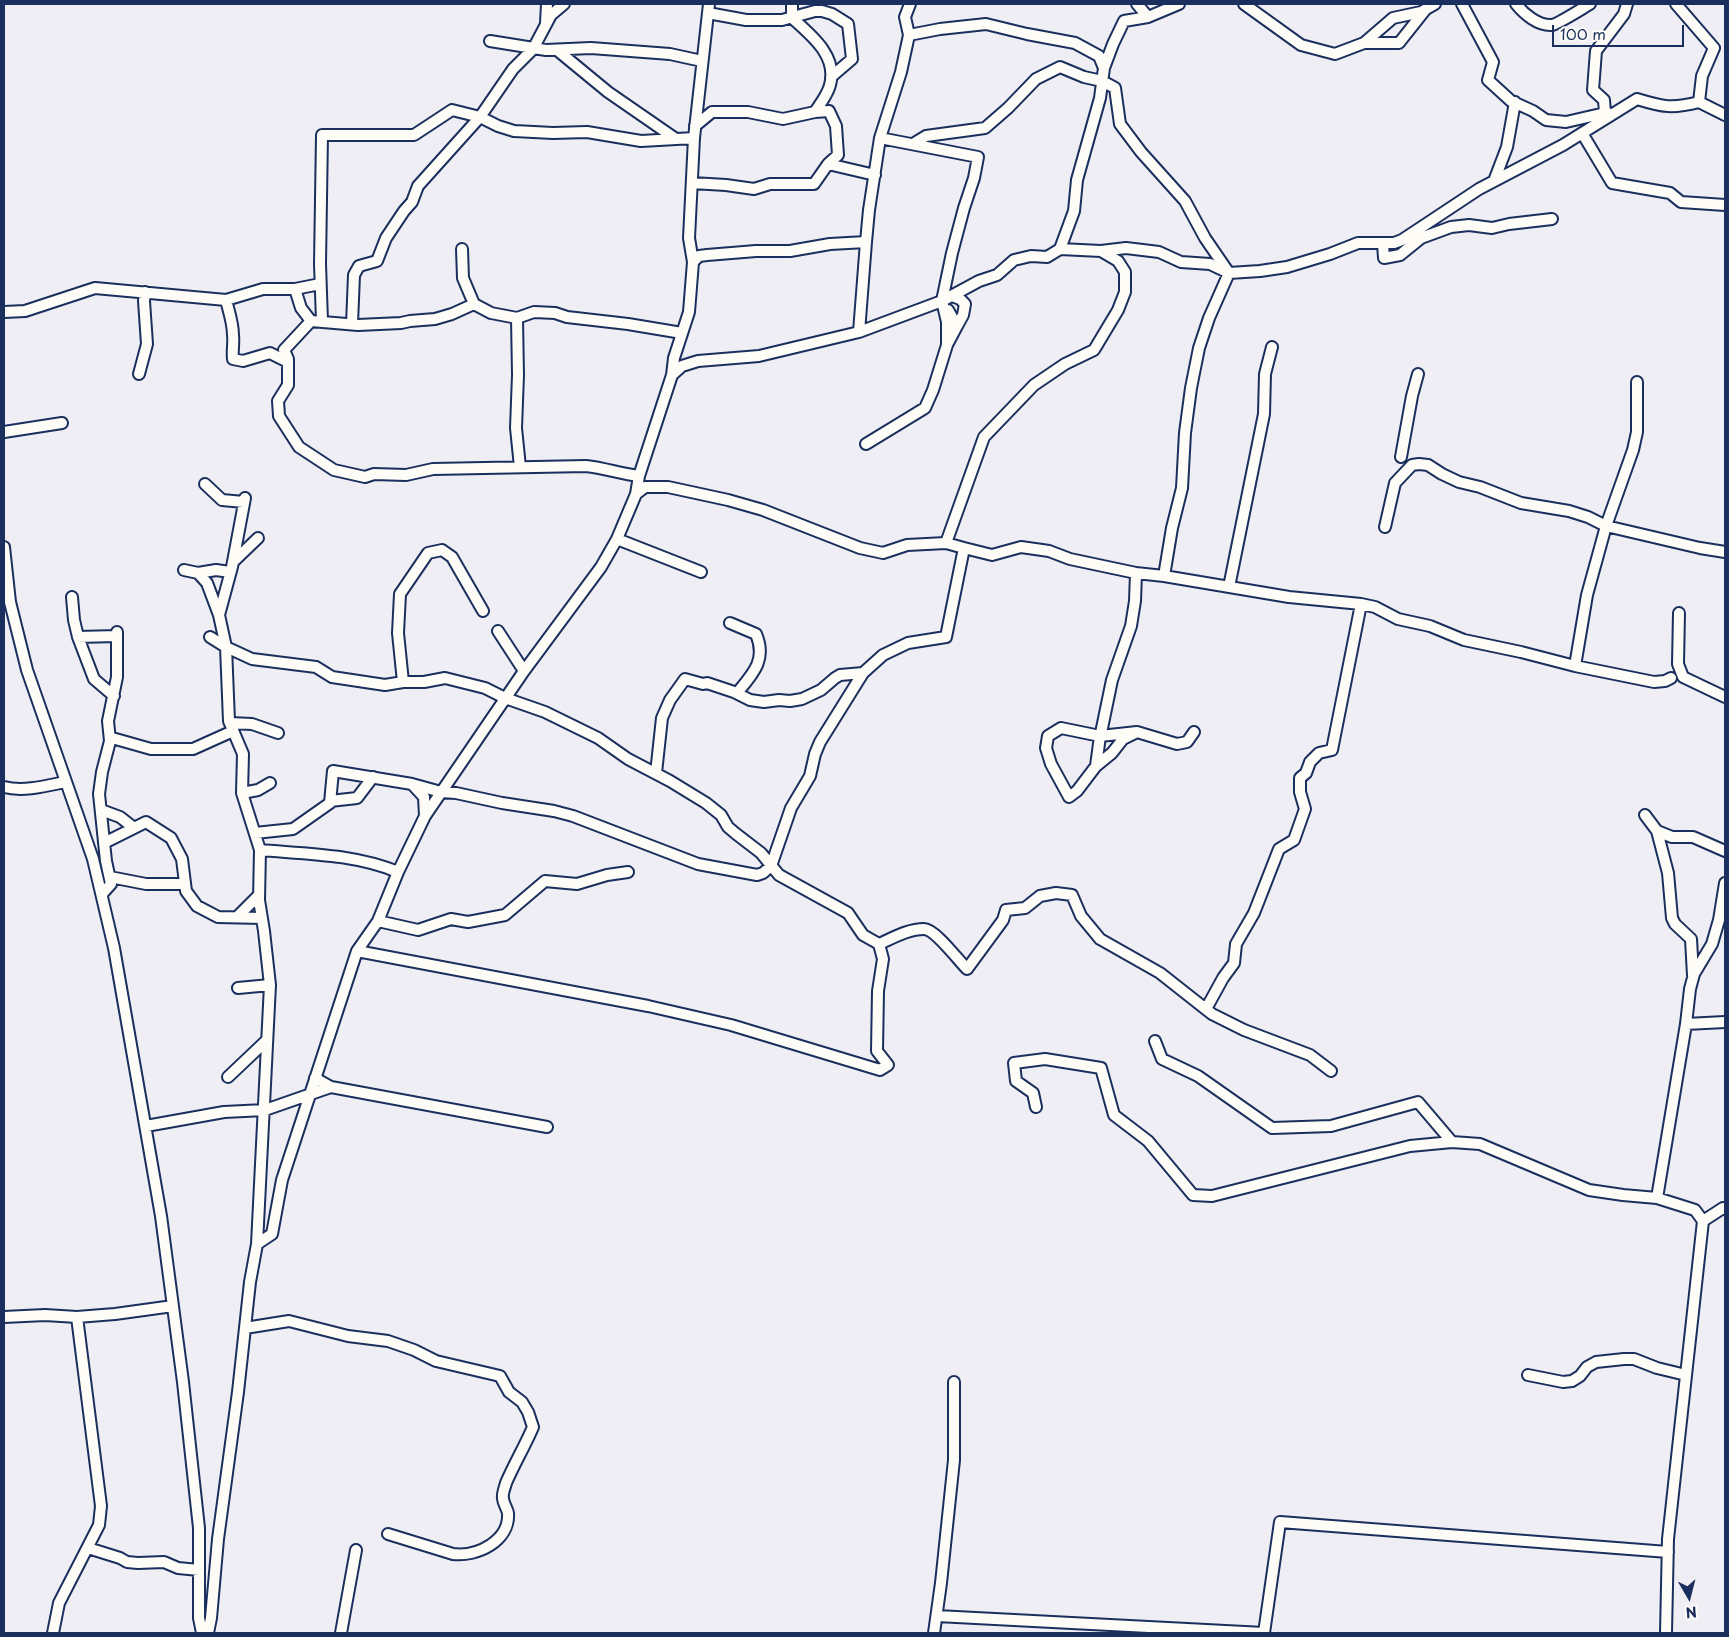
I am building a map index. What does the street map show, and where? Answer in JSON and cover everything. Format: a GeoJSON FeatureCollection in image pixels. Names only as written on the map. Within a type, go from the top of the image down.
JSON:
{"type":"FeatureCollection","features":[{"type":"Feature","properties":{"kind":"street"},"geometry":{"type":"LineString","coordinates":[[546,24],[547,4]]}},
{"type":"Feature","properties":{"kind":"street"},"geometry":{"type":"LineString","coordinates":[[352,324],[354,276],[360,266],[377,261],[386,238],[412,202],[418,186],[480,117],[513,69],[533,49],[552,15],[564,4]]}},
{"type":"Feature","properties":{"kind":"street"},"geometry":{"type":"LineString","coordinates":[[792,4],[792,18],[814,38],[826,56],[832,72],[830,86],[815,112]]}},
{"type":"Feature","properties":{"kind":"street"},"geometry":{"type":"LineString","coordinates":[[860,332],[869,210],[880,138],[901,72],[910,35],[906,17],[910,4]]}},
{"type":"Feature","properties":{"kind":"street"},"geometry":{"type":"LineString","coordinates":[[1137,4],[1148,17]]}},
{"type":"Feature","properties":{"kind":"street"},"geometry":{"type":"LineString","coordinates":[[1060,249],[1074,211],[1077,180],[1100,98],[1104,68],[1124,21],[1148,17],[1179,4]]}},
{"type":"Feature","properties":{"kind":"street"},"geometry":{"type":"LineString","coordinates":[[1244,4],[1301,45],[1335,54],[1364,43],[1393,18],[1421,12],[1431,6]]}},
{"type":"Feature","properties":{"kind":"street"},"geometry":{"type":"LineString","coordinates":[[1462,4],[1493,62],[1488,80],[1515,102],[1546,120],[1566,122],[1609,113]]}},
{"type":"Feature","properties":{"kind":"street"},"geometry":{"type":"LineString","coordinates":[[1516,4],[1537,22],[1553,25],[1590,4]]}},
{"type":"Feature","properties":{"kind":"street"},"geometry":{"type":"LineString","coordinates":[[1609,113],[1604,100],[1593,90],[1596,52],[1624,14],[1627,4]]}},
{"type":"Feature","properties":{"kind":"street"},"geometry":{"type":"LineString","coordinates":[[1676,4],[1714,48],[1702,76],[1699,102]]}},
{"type":"Feature","properties":{"kind":"street"},"geometry":{"type":"LineString","coordinates":[[1364,43],[1399,43],[1431,6]]}},
{"type":"Feature","properties":{"kind":"street"},"geometry":{"type":"LineString","coordinates":[[257,1244],[272,1234],[282,1180],[357,951],[378,922],[398,872],[425,816],[524,671],[601,567],[617,538],[636,494],[639,476],[672,375],[674,358],[689,312],[694,262],[689,238],[694,138],[709,8],[746,20],[792,18],[815,11],[832,14],[848,24],[852,59],[831,77]]}},
{"type":"Feature","properties":{"kind":"street"},"geometry":{"type":"LineString","coordinates":[[910,35],[940,29],[986,24],[1075,43],[1099,56],[1104,68]]}},
{"type":"Feature","properties":{"kind":"street"},"geometry":{"type":"LineString","coordinates":[[490,41],[533,49],[591,48],[670,54],[702,61]]}},
{"type":"Feature","properties":{"kind":"street"},"geometry":{"type":"LineString","coordinates":[[558,50],[608,92],[676,139]]}},
{"type":"Feature","properties":{"kind":"street"},"geometry":{"type":"LineString","coordinates":[[913,144],[926,136],[985,128],[1008,108],[1036,79],[1060,67],[1084,77],[1102,81],[1115,88],[1120,124],[1141,152],[1185,201],[1205,238],[1229,273]]}},
{"type":"Feature","properties":{"kind":"street"},"geometry":{"type":"LineString","coordinates":[[672,375],[682,366],[698,361],[759,356],[860,332],[942,301],[979,281],[997,275],[1014,260],[1031,256],[1047,257],[1060,249],[1101,251],[1126,248],[1159,252],[1181,262],[1210,264],[1229,273],[1287,267],[1358,243],[1394,243],[1402,240],[1479,188],[1563,145],[1609,113],[1637,99],[1662,107],[1680,107],[1699,102],[1725,115]]}},
{"type":"Feature","properties":{"kind":"street"},"geometry":{"type":"LineString","coordinates":[[1494,181],[1507,147],[1515,102]]}},
{"type":"Feature","properties":{"kind":"street"},"geometry":{"type":"LineString","coordinates":[[639,476],[586,466],[433,469],[406,475],[374,474],[365,477],[334,470],[299,447],[279,416],[278,401],[288,385],[288,362],[284,350],[317,321],[320,284],[322,135],[414,135],[452,110],[480,117],[514,131],[587,132],[641,141],[694,138]]}},
{"type":"Feature","properties":{"kind":"street"},"geometry":{"type":"LineString","coordinates":[[692,183],[754,189],[770,184],[814,184],[828,164],[838,155],[836,126],[829,111],[783,119],[748,112],[712,112],[695,126]]}},
{"type":"Feature","properties":{"kind":"street"},"geometry":{"type":"LineString","coordinates":[[1582,133],[1612,183],[1670,193],[1681,202],[1725,205]]}},
{"type":"Feature","properties":{"kind":"street"},"geometry":{"type":"LineString","coordinates":[[880,138],[978,157],[974,178],[952,253],[942,301],[947,322],[947,345]]}},
{"type":"Feature","properties":{"kind":"street"},"geometry":{"type":"LineString","coordinates":[[828,164],[875,175]]}},
{"type":"Feature","properties":{"kind":"street"},"geometry":{"type":"LineString","coordinates":[[1384,244],[1384,258],[1400,254],[1421,238],[1451,228],[1468,225],[1492,228],[1552,219]]}},
{"type":"Feature","properties":{"kind":"street"},"geometry":{"type":"LineString","coordinates":[[694,262],[699,256],[707,255],[756,251],[790,252],[830,244],[866,242]]}},
{"type":"Feature","properties":{"kind":"street"},"geometry":{"type":"LineString","coordinates":[[462,249],[463,278],[474,304],[491,313],[517,318],[534,312],[555,313],[567,317],[628,324],[682,334]]}},
{"type":"Feature","properties":{"kind":"street"},"geometry":{"type":"LineString","coordinates":[[946,543],[984,437],[1034,385],[1065,364],[1094,350],[1118,310],[1125,292],[1125,272],[1118,260],[1101,251]]}},
{"type":"Feature","properties":{"kind":"street"},"geometry":{"type":"LineString","coordinates":[[1164,576],[1172,528],[1182,488],[1185,433],[1199,348],[1209,318],[1229,273]]}},
{"type":"Feature","properties":{"kind":"street"},"geometry":{"type":"LineString","coordinates":[[4,312],[25,311],[95,288],[226,300],[264,289],[295,289],[320,284]]}},
{"type":"Feature","properties":{"kind":"street"},"geometry":{"type":"LineString","coordinates":[[295,289],[301,308],[317,321],[352,324],[386,324],[435,319],[474,304]]}},
{"type":"Feature","properties":{"kind":"street"},"geometry":{"type":"LineString","coordinates":[[139,374],[147,344],[145,292]]}},
{"type":"Feature","properties":{"kind":"street"},"geometry":{"type":"LineString","coordinates":[[866,444],[925,408],[947,345],[963,315],[964,304],[952,296]]}},
{"type":"Feature","properties":{"kind":"street"},"geometry":{"type":"LineString","coordinates":[[226,300],[234,337],[231,349],[233,359],[242,361],[270,353],[288,362]]}},
{"type":"Feature","properties":{"kind":"street"},"geometry":{"type":"LineString","coordinates":[[942,301],[957,326]]}},
{"type":"Feature","properties":{"kind":"street"},"geometry":{"type":"LineString","coordinates":[[517,318],[518,375],[516,428],[520,467]]}},
{"type":"Feature","properties":{"kind":"street"},"geometry":{"type":"LineString","coordinates":[[1229,587],[1264,414],[1265,374],[1272,347]]}},
{"type":"Feature","properties":{"kind":"street"},"geometry":{"type":"LineString","coordinates":[[1399,479],[1412,396],[1418,374]]}},
{"type":"Feature","properties":{"kind":"street"},"geometry":{"type":"LineString","coordinates":[[1575,666],[1587,595],[1606,526],[1637,432],[1637,382]]}},
{"type":"Feature","properties":{"kind":"street"},"geometry":{"type":"LineString","coordinates":[[4,432],[62,423]]}},
{"type":"Feature","properties":{"kind":"street"},"geometry":{"type":"LineString","coordinates":[[1401,457],[1415,464],[1428,465],[1459,482],[1480,487],[1521,503],[1569,511],[1588,517],[1606,526],[1725,552]]}},
{"type":"Feature","properties":{"kind":"street"},"geometry":{"type":"LineString","coordinates":[[1385,527],[1395,483],[1415,464]]}},
{"type":"Feature","properties":{"kind":"street"},"geometry":{"type":"LineString","coordinates":[[206,484],[222,500],[244,500],[232,567],[219,615]]}},
{"type":"Feature","properties":{"kind":"street"},"geometry":{"type":"LineString","coordinates":[[636,494],[646,487],[668,487],[728,500],[764,510],[860,548],[883,553],[907,545],[946,543],[992,555],[1021,548],[1049,551],[1070,559],[1136,573],[1289,597],[1361,604],[1375,608],[1398,619],[1430,626],[1464,640],[1654,682],[1683,677],[1725,697]]}},
{"type":"Feature","properties":{"kind":"street"},"geometry":{"type":"LineString","coordinates":[[184,570],[198,573],[232,567],[258,538]]}},
{"type":"Feature","properties":{"kind":"street"},"geometry":{"type":"LineString","coordinates":[[617,538],[702,572]]}},
{"type":"Feature","properties":{"kind":"street"},"geometry":{"type":"LineString","coordinates":[[4,546],[10,602],[27,670],[93,859],[114,948],[161,1216],[183,1382],[199,1528],[200,1618],[202,1633]]}},
{"type":"Feature","properties":{"kind":"street"},"geometry":{"type":"LineString","coordinates":[[330,801],[333,771],[373,777],[412,784],[441,792],[456,793],[502,803],[554,811],[573,816],[698,864],[757,875],[763,874],[771,866],[791,808],[810,776],[820,742],[863,673],[883,655],[908,643],[946,637],[964,548]]}},
{"type":"Feature","properties":{"kind":"street"},"geometry":{"type":"LineString","coordinates":[[403,682],[398,633],[400,594],[428,553],[442,550],[452,557],[483,611]]}},
{"type":"Feature","properties":{"kind":"street"},"geometry":{"type":"LineString","coordinates":[[198,573],[207,583],[219,615],[226,647],[227,708],[231,727],[243,754],[242,793],[260,850],[259,894],[270,985],[257,1244],[250,1282],[208,1633]]}},
{"type":"Feature","properties":{"kind":"street"},"geometry":{"type":"LineString","coordinates":[[1096,766],[1100,736],[1112,680],[1131,626],[1135,601],[1136,573]]}},
{"type":"Feature","properties":{"kind":"street"},"geometry":{"type":"LineString","coordinates":[[72,597],[78,637],[94,679],[114,696]]}},
{"type":"Feature","properties":{"kind":"street"},"geometry":{"type":"LineString","coordinates":[[1206,1009],[1234,963],[1236,944],[1254,914],[1279,849],[1294,840],[1305,809],[1300,792],[1300,778],[1306,773],[1310,762],[1319,753],[1332,750],[1361,604]]}},
{"type":"Feature","properties":{"kind":"street"},"geometry":{"type":"LineString","coordinates":[[1679,613],[1678,664],[1683,677]]}},
{"type":"Feature","properties":{"kind":"street"},"geometry":{"type":"LineString","coordinates":[[730,624],[756,634],[761,645],[759,660],[751,677],[737,693]]}},
{"type":"Feature","properties":{"kind":"street"},"geometry":{"type":"LineString","coordinates":[[498,631],[524,671]]}},
{"type":"Feature","properties":{"kind":"street"},"geometry":{"type":"LineString","coordinates":[[78,637],[117,634],[117,678],[108,721],[110,740],[100,787],[104,843],[111,884],[102,894]]}},
{"type":"Feature","properties":{"kind":"street"},"geometry":{"type":"LineString","coordinates":[[210,637],[226,647],[260,661],[316,667],[332,677],[385,685],[446,678],[485,688],[545,712],[598,738],[628,759],[656,773],[706,803],[720,815],[728,826],[761,853],[779,875],[848,913],[863,934],[879,944],[883,959],[878,991],[877,1051],[888,1065],[880,1070],[731,1025],[657,1008],[357,951]]}},
{"type":"Feature","properties":{"kind":"street"},"geometry":{"type":"LineString","coordinates":[[1671,678],[1678,664]]}},
{"type":"Feature","properties":{"kind":"street"},"geometry":{"type":"LineString","coordinates":[[656,773],[662,718],[670,700],[685,679],[703,684],[707,683],[737,693],[750,700],[764,702],[796,701],[821,690],[840,675],[863,673]]}},
{"type":"Feature","properties":{"kind":"street"},"geometry":{"type":"LineString","coordinates":[[110,740],[112,738],[151,748],[193,749],[231,727],[252,724],[278,732]]}},
{"type":"Feature","properties":{"kind":"street"},"geometry":{"type":"LineString","coordinates":[[1136,732],[1123,739],[1112,753],[1096,766],[1077,791],[1070,797],[1051,764],[1046,748],[1048,736],[1061,728],[1100,736],[1136,732],[1178,744],[1187,742],[1194,732]]}},
{"type":"Feature","properties":{"kind":"street"},"geometry":{"type":"LineString","coordinates":[[255,833],[293,829],[330,801],[357,798],[373,777]]}},
{"type":"Feature","properties":{"kind":"street"},"geometry":{"type":"LineString","coordinates":[[4,786],[12,789],[47,786],[65,782]]}},
{"type":"Feature","properties":{"kind":"street"},"geometry":{"type":"LineString","coordinates":[[242,793],[258,790],[270,783]]}},
{"type":"Feature","properties":{"kind":"street"},"geometry":{"type":"LineString","coordinates":[[412,784],[424,797],[425,816]]}},
{"type":"Feature","properties":{"kind":"street"},"geometry":{"type":"LineString","coordinates":[[101,810],[120,817],[134,828]]}},
{"type":"Feature","properties":{"kind":"street"},"geometry":{"type":"LineString","coordinates":[[1645,815],[1658,831],[1668,873],[1672,918],[1675,924],[1691,939],[1693,976]]}},
{"type":"Feature","properties":{"kind":"street"},"geometry":{"type":"LineString","coordinates":[[104,843],[146,822],[171,838],[182,859],[186,891],[197,906],[218,917],[262,918]]}},
{"type":"Feature","properties":{"kind":"street"},"geometry":{"type":"LineString","coordinates":[[1658,831],[1672,837],[1693,836],[1725,851]]}},
{"type":"Feature","properties":{"kind":"street"},"geometry":{"type":"LineString","coordinates":[[260,850],[345,856],[384,866],[398,872]]}},
{"type":"Feature","properties":{"kind":"street"},"geometry":{"type":"LineString","coordinates":[[378,922],[418,930],[450,919],[468,922],[505,915],[545,881],[577,884],[607,875],[628,872]]}},
{"type":"Feature","properties":{"kind":"street"},"geometry":{"type":"LineString","coordinates":[[110,877],[146,884],[185,884]]}},
{"type":"Feature","properties":{"kind":"street"},"geometry":{"type":"LineString","coordinates":[[1657,1198],[1686,1024],[1690,988],[1693,976],[1701,960],[1712,944],[1719,920],[1725,883]]}},
{"type":"Feature","properties":{"kind":"street"},"geometry":{"type":"LineString","coordinates":[[237,917],[259,894]]}},
{"type":"Feature","properties":{"kind":"street"},"geometry":{"type":"LineString","coordinates":[[879,944],[904,933],[925,928],[936,934],[967,969],[1003,920],[1006,910],[1026,908],[1040,896],[1072,895],[1081,916],[1100,939],[1160,973],[1212,1014],[1244,1030],[1310,1055],[1330,1071]]}},
{"type":"Feature","properties":{"kind":"street"},"geometry":{"type":"LineString","coordinates":[[238,988],[270,985]]}},
{"type":"Feature","properties":{"kind":"street"},"geometry":{"type":"LineString","coordinates":[[1686,1024],[1725,1022]]}},
{"type":"Feature","properties":{"kind":"street"},"geometry":{"type":"LineString","coordinates":[[228,1077],[267,1040]]}},
{"type":"Feature","properties":{"kind":"street"},"geometry":{"type":"LineString","coordinates":[[1155,1041],[1162,1059],[1198,1076],[1272,1128],[1331,1126],[1418,1102],[1452,1142]]}},
{"type":"Feature","properties":{"kind":"street"},"geometry":{"type":"LineString","coordinates":[[1036,1107],[1033,1093],[1016,1081],[1014,1063],[1045,1058],[1102,1068],[1114,1115],[1148,1141],[1193,1195],[1212,1196],[1410,1146],[1452,1142],[1480,1144],[1589,1190],[1657,1198],[1695,1210],[1703,1221],[1668,1552],[1666,1633]]}},
{"type":"Feature","properties":{"kind":"street"},"geometry":{"type":"LineString","coordinates":[[316,1078],[331,1087],[547,1127]]}},
{"type":"Feature","properties":{"kind":"street"},"geometry":{"type":"LineString","coordinates":[[146,1126],[224,1112],[265,1110],[331,1087]]}},
{"type":"Feature","properties":{"kind":"street"},"geometry":{"type":"LineString","coordinates":[[1703,1221],[1723,1208],[1725,1209]]}},
{"type":"Feature","properties":{"kind":"street"},"geometry":{"type":"LineString","coordinates":[[4,1317],[45,1315],[76,1317],[116,1314],[173,1306]]}},
{"type":"Feature","properties":{"kind":"street"},"geometry":{"type":"LineString","coordinates":[[53,1633],[59,1603],[99,1525],[101,1506],[76,1317]]}},
{"type":"Feature","properties":{"kind":"street"},"geometry":{"type":"LineString","coordinates":[[245,1328],[289,1321],[348,1336],[388,1341],[414,1350],[436,1361],[500,1376],[509,1392],[522,1402],[533,1427],[506,1483],[502,1499],[508,1512],[507,1524],[502,1535],[478,1552],[464,1556],[388,1534]]}},
{"type":"Feature","properties":{"kind":"street"},"geometry":{"type":"LineString","coordinates":[[1528,1375],[1564,1382],[1572,1381],[1580,1376],[1587,1367],[1596,1362],[1634,1359],[1657,1368],[1686,1375]]}},
{"type":"Feature","properties":{"kind":"street"},"geometry":{"type":"LineString","coordinates":[[934,1633],[942,1583],[954,1460],[954,1382]]}},
{"type":"Feature","properties":{"kind":"street"},"geometry":{"type":"LineString","coordinates":[[937,1616],[1264,1633],[1280,1522],[1668,1552]]}},
{"type":"Feature","properties":{"kind":"street"},"geometry":{"type":"LineString","coordinates":[[88,1548],[127,1562],[164,1562],[178,1568],[199,1570]]}},
{"type":"Feature","properties":{"kind":"street"},"geometry":{"type":"LineString","coordinates":[[341,1633],[356,1550]]}}]}
